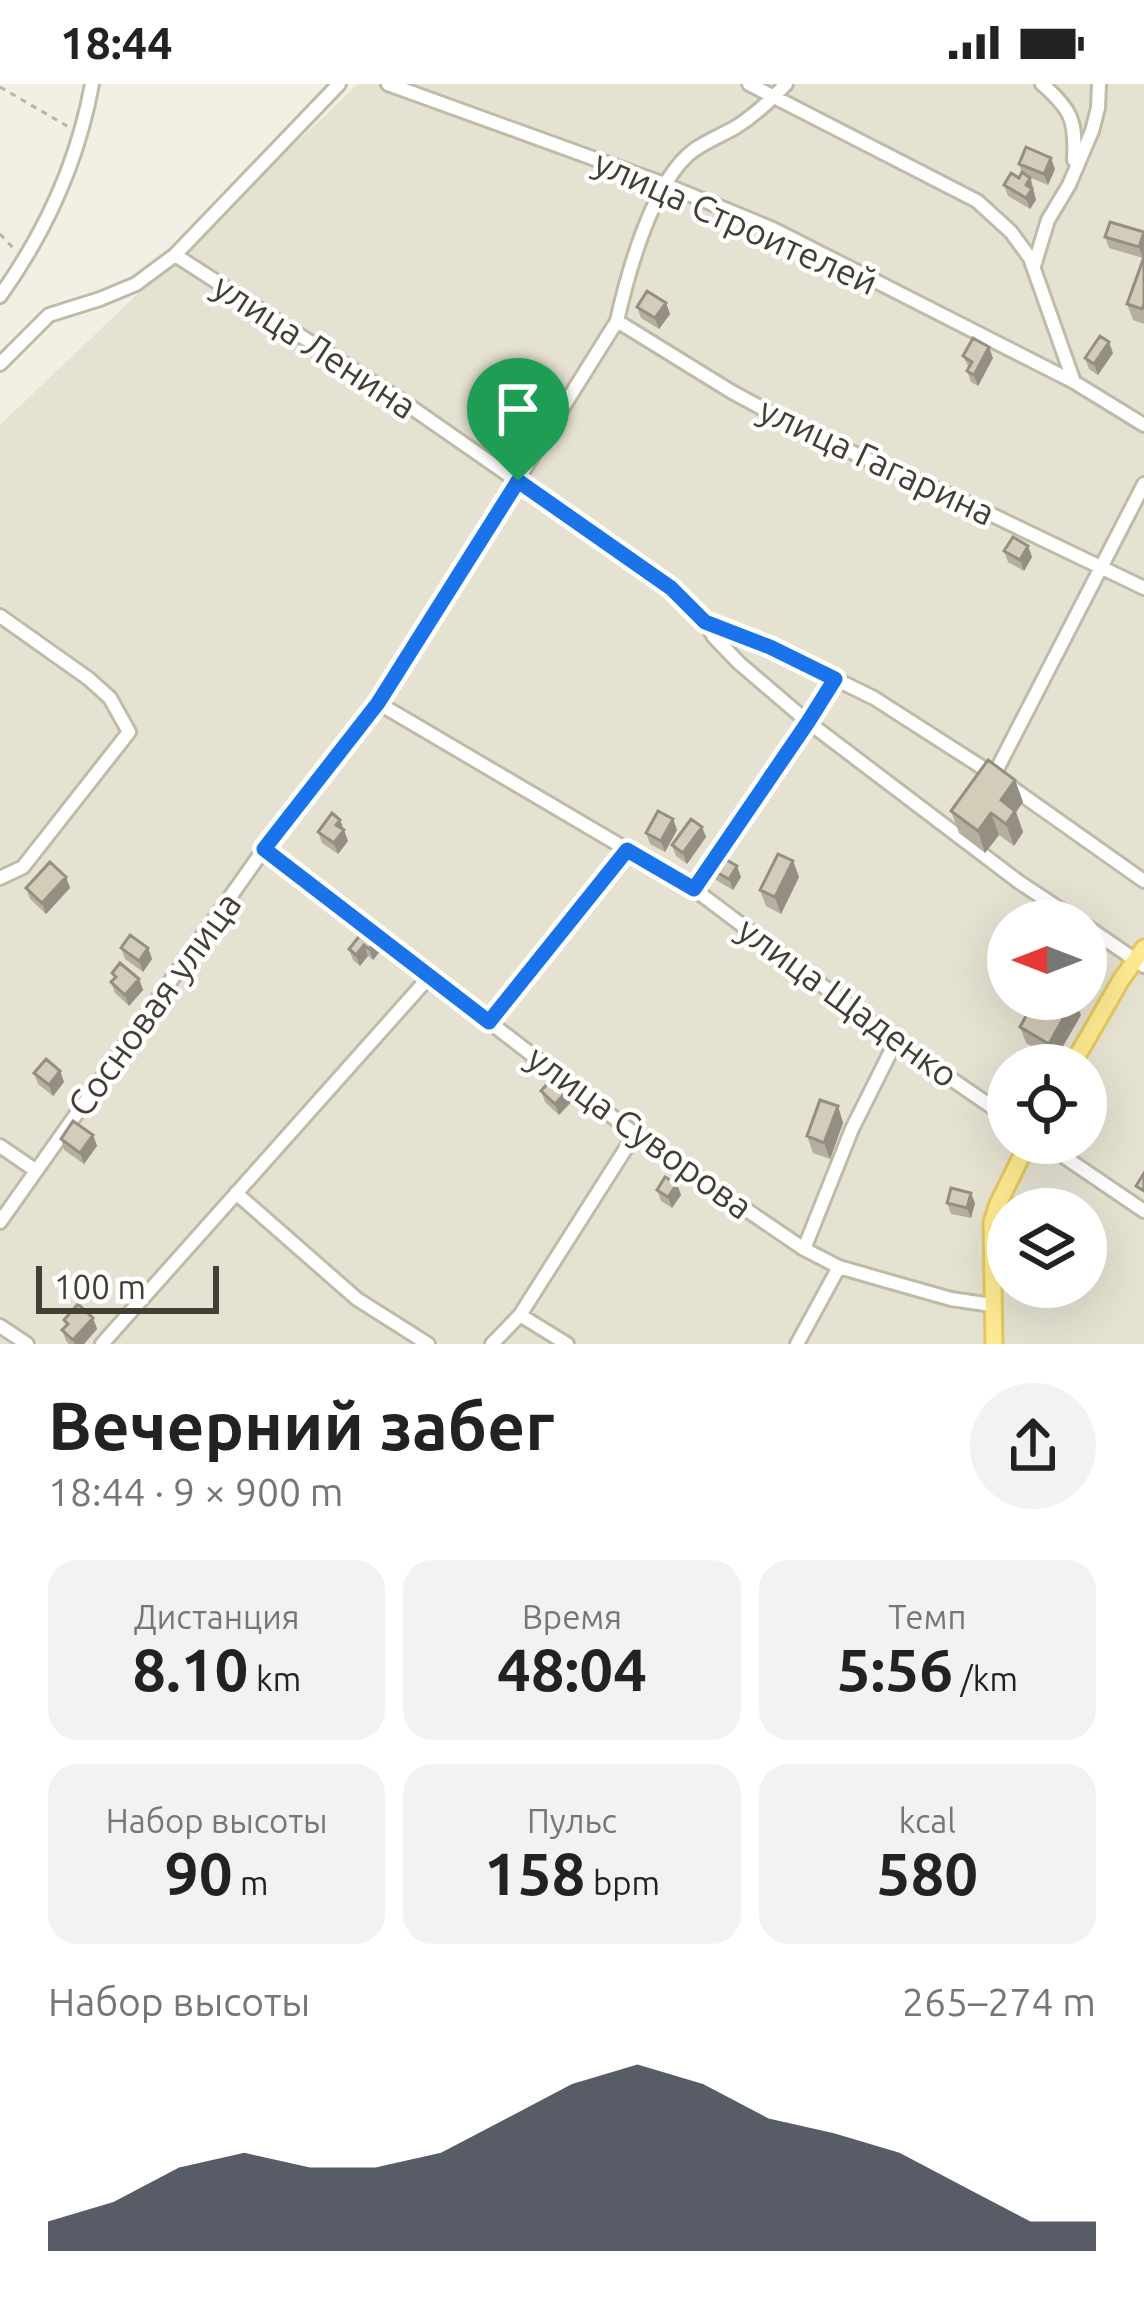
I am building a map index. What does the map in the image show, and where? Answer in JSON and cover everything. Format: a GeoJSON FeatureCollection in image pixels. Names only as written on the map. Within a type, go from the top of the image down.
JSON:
{"type":"FeatureCollection","features":[{"type":"Feature","properties":{"kind":"main road"},"geometry":{"type":"LineString","coordinates":[[1086,1044],[1141,958]]}},
{"type":"Feature","properties":{"kind":"main road"},"geometry":{"type":"LineString","coordinates":[[992,1308],[994,1344]]}},
{"type":"Feature","properties":{"kind":"street"},"geometry":{"type":"LineString","coordinates":[[0,296],[25,261],[64,182],[92,84]]}},
{"type":"Feature","properties":{"kind":"street"},"geometry":{"type":"LineString","coordinates":[[0,364],[49,315],[136,284],[175,255],[339,84]]}},
{"type":"Feature","properties":{"kind":"street","name":"улица Строителей"},"geometry":{"type":"LineString","coordinates":[[388,84],[664,184],[773,230],[1074,382],[1144,425]]}},
{"type":"Feature","properties":{"kind":"street"},"geometry":{"type":"LineString","coordinates":[[748,84],[977,201],[1011,232],[1034,266],[1074,382]]}},
{"type":"Feature","properties":{"kind":"street","name":"Сосновая улица"},"geometry":{"type":"LineString","coordinates":[[0,1222],[264,849],[378,703],[617,321],[628,275],[664,184],[695,149],[736,127],[786,84]]}},
{"type":"Feature","properties":{"kind":"street"},"geometry":{"type":"LineString","coordinates":[[1042,84],[1071,116],[1073,173]]}},
{"type":"Feature","properties":{"kind":"street"},"geometry":{"type":"LineString","coordinates":[[1034,266],[1048,220],[1092,131],[1099,84]]}},
{"type":"Feature","properties":{"kind":"street","name":"улица Ленина"},"geometry":{"type":"LineString","coordinates":[[175,255],[405,403],[671,588],[739,663],[808,722],[1046,900]]}},
{"type":"Feature","properties":{"kind":"street","name":"улица Гагарина"},"geometry":{"type":"LineString","coordinates":[[617,321],[808,433],[1144,588]]}},
{"type":"Feature","properties":{"kind":"street"},"geometry":{"type":"LineString","coordinates":[[994,776],[1144,484]]}},
{"type":"Feature","properties":{"kind":"street"},"geometry":{"type":"LineString","coordinates":[[0,616],[89,679],[110,698],[129,732],[23,867],[0,878]]}},
{"type":"Feature","properties":{"kind":"street"},"geometry":{"type":"LineString","coordinates":[[705,622],[770,647],[874,698],[1144,881]]}},
{"type":"Feature","properties":{"kind":"street"},"geometry":{"type":"LineString","coordinates":[[694,889],[835,679]]}},
{"type":"Feature","properties":{"kind":"street","name":"улица Щаденко"},"geometry":{"type":"LineString","coordinates":[[378,703],[694,889],[987,1103]]}},
{"type":"Feature","properties":{"kind":"street","name":"улица Суворова"},"geometry":{"type":"LineString","coordinates":[[264,849],[635,1134],[804,1249],[839,1267],[951,1299],[987,1304]]}},
{"type":"Feature","properties":{"kind":"street"},"geometry":{"type":"LineString","coordinates":[[489,1022],[627,850]]}},
{"type":"Feature","properties":{"kind":"street"},"geometry":{"type":"LineString","coordinates":[[1107,938],[1141,958]]}},
{"type":"Feature","properties":{"kind":"street"},"geometry":{"type":"LineString","coordinates":[[102,1344],[430,976]]}},
{"type":"Feature","properties":{"kind":"street"},"geometry":{"type":"LineString","coordinates":[[804,1249],[896,1040]]}},
{"type":"Feature","properties":{"kind":"street"},"geometry":{"type":"LineString","coordinates":[[492,1344],[520,1315],[635,1134]]}},
{"type":"Feature","properties":{"kind":"street"},"geometry":{"type":"LineString","coordinates":[[0,1146],[35,1170]]}},
{"type":"Feature","properties":{"kind":"street"},"geometry":{"type":"LineString","coordinates":[[1075,1164],[1144,1210]]}},
{"type":"Feature","properties":{"kind":"street"},"geometry":{"type":"LineString","coordinates":[[236,1193],[357,1299],[428,1344]]}},
{"type":"Feature","properties":{"kind":"street"},"geometry":{"type":"LineString","coordinates":[[797,1344],[839,1267]]}},
{"type":"Feature","properties":{"kind":"street"},"geometry":{"type":"LineString","coordinates":[[520,1315],[567,1344]]}},
{"type":"Feature","properties":{"kind":"street"},"geometry":{"type":"LineString","coordinates":[[0,1326],[27,1344]]}},
{"type":"Feature","properties":{"kind":"path"},"geometry":{"type":"LineString","coordinates":[[0,87],[79,133]]}},
{"type":"Feature","properties":{"kind":"path"},"geometry":{"type":"LineString","coordinates":[[0,234],[25,261]]}},
{"type":"Feature","properties":{"kind":"shaded area"},"geometry":{"type":"Polygon","coordinates":[[[358,84],[1144,84],[1144,1344],[0,1344],[0,425],[358,84]]]}},
{"type":"Feature","properties":{"kind":"building"},"geometry":{"type":"Polygon","coordinates":[[[1026,147],[1051,158],[1044,174],[1019,164],[1026,147]]]}},
{"type":"Feature","properties":{"kind":"building"},"geometry":{"type":"Polygon","coordinates":[[[1022,172],[1030,178],[1026,185],[1032,189],[1026,198],[1004,185],[1011,173],[1019,178],[1022,172]]]}},
{"type":"Feature","properties":{"kind":"building"},"geometry":{"type":"Polygon","coordinates":[[[1110,222],[1144,232],[1139,247],[1105,237],[1110,222]]]}},
{"type":"Feature","properties":{"kind":"building"},"geometry":{"type":"Polygon","coordinates":[[[1144,257],[1144,304],[1142,309],[1127,304],[1144,257]]]}},
{"type":"Feature","properties":{"kind":"building"},"geometry":{"type":"Polygon","coordinates":[[[647,291],[666,303],[655,318],[637,307],[647,291]]]}},
{"type":"Feature","properties":{"kind":"building"},"geometry":{"type":"Polygon","coordinates":[[[1100,336],[1109,342],[1094,364],[1085,358],[1100,336]]]}},
{"type":"Feature","properties":{"kind":"building"},"geometry":{"type":"Polygon","coordinates":[[[973,338],[989,347],[974,375],[967,371],[972,362],[963,356],[973,338]]]}},
{"type":"Feature","properties":{"kind":"building"},"geometry":{"type":"Polygon","coordinates":[[[1013,537],[1028,546],[1020,560],[1004,551],[1013,537]]]}},
{"type":"Feature","properties":{"kind":"building"},"geometry":{"type":"Polygon","coordinates":[[[988,760],[1015,780],[1001,800],[1015,811],[1006,824],[991,813],[978,831],[951,811],[988,760]]]}},
{"type":"Feature","properties":{"kind":"building"},"geometry":{"type":"Polygon","coordinates":[[[658,811],[673,819],[661,841],[646,833],[658,811]]]}},
{"type":"Feature","properties":{"kind":"building"},"geometry":{"type":"Polygon","coordinates":[[[332,813],[340,820],[336,825],[344,830],[334,843],[318,832],[332,813]]]}},
{"type":"Feature","properties":{"kind":"building"},"geometry":{"type":"Polygon","coordinates":[[[691,819],[702,827],[683,853],[672,845],[691,819]]]}},
{"type":"Feature","properties":{"kind":"building"},"geometry":{"type":"Polygon","coordinates":[[[778,854],[793,861],[775,897],[760,890],[778,854]]]}},
{"type":"Feature","properties":{"kind":"building"},"geometry":{"type":"Polygon","coordinates":[[[720,856],[737,866],[729,879],[712,870],[720,856]]]}},
{"type":"Feature","properties":{"kind":"building"},"geometry":{"type":"Polygon","coordinates":[[[50,862],[66,877],[42,903],[26,888],[50,862]]]}},
{"type":"Feature","properties":{"kind":"building"},"geometry":{"type":"Polygon","coordinates":[[[370,923],[382,933],[369,949],[364,945],[356,955],[349,949],[370,923]]]}},
{"type":"Feature","properties":{"kind":"building"},"geometry":{"type":"Polygon","coordinates":[[[130,935],[148,948],[139,961],[121,948],[130,935]]]}},
{"type":"Feature","properties":{"kind":"building"},"geometry":{"type":"Polygon","coordinates":[[[120,963],[139,979],[125,995],[111,982],[120,963]]]}},
{"type":"Feature","properties":{"kind":"building"},"geometry":{"type":"Polygon","coordinates":[[[1024,1020],[1062,1020],[1049,1044],[1020,1027],[1024,1020]]]}},
{"type":"Feature","properties":{"kind":"building"},"geometry":{"type":"Polygon","coordinates":[[[46,1059],[60,1071],[49,1085],[34,1073],[46,1059]]]}},
{"type":"Feature","properties":{"kind":"building"},"geometry":{"type":"Polygon","coordinates":[[[555,1075],[570,1088],[555,1104],[541,1091],[555,1075]]]}},
{"type":"Feature","properties":{"kind":"building"},"geometry":{"type":"Polygon","coordinates":[[[820,1100],[838,1106],[824,1143],[807,1136],[820,1100]]]}},
{"type":"Feature","properties":{"kind":"building"},"geometry":{"type":"Polygon","coordinates":[[[73,1121],[93,1135],[80,1153],[61,1139],[73,1121]]]}},
{"type":"Feature","properties":{"kind":"building"},"geometry":{"type":"Polygon","coordinates":[[[665,1177],[677,1184],[668,1197],[657,1190],[665,1177]]]}},
{"type":"Feature","properties":{"kind":"building"},"geometry":{"type":"Polygon","coordinates":[[[951,1188],[971,1193],[967,1208],[947,1203],[951,1188]]]}},
{"type":"Feature","properties":{"kind":"building"},"geometry":{"type":"Polygon","coordinates":[[[78,1304],[93,1318],[73,1340],[62,1330],[78,1304]]]}},
{"type":"Feature","properties":{"kind":"route"},"geometry":{"type":"LineString","coordinates":[[518,481],[671,588],[705,622],[835,679],[694,889],[627,850],[489,1022],[264,849],[378,703],[518,481]]}}]}
